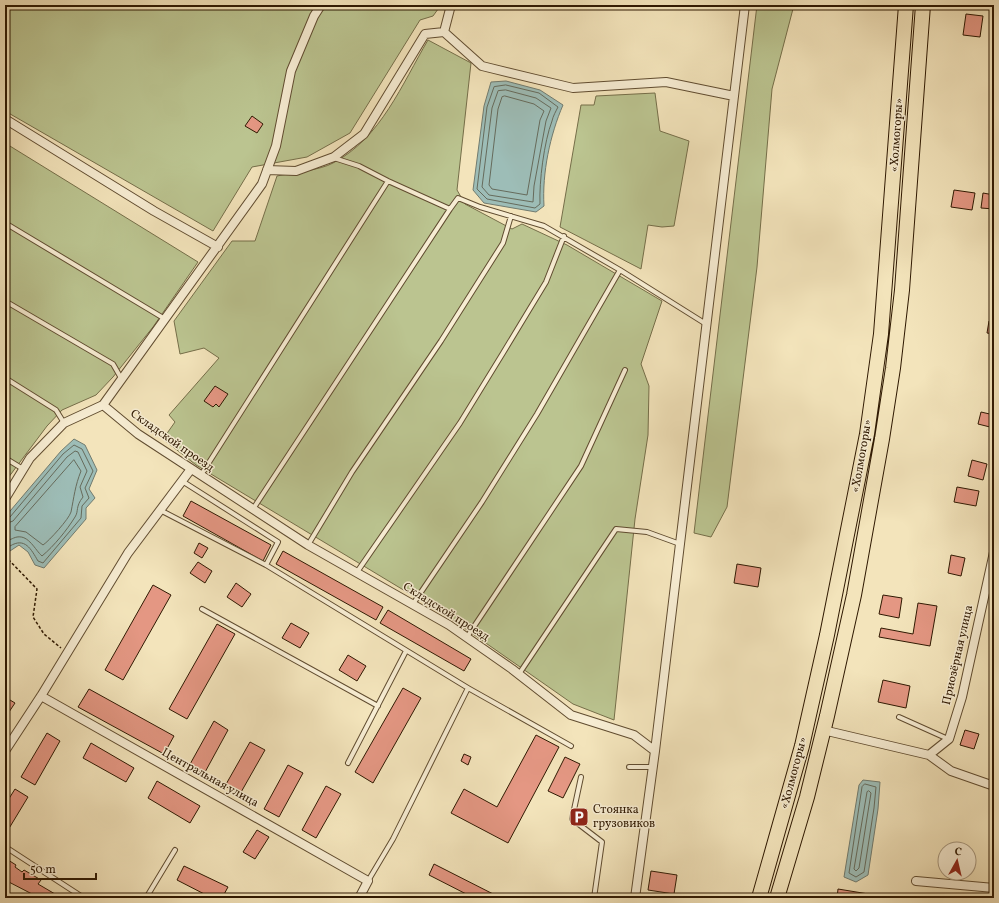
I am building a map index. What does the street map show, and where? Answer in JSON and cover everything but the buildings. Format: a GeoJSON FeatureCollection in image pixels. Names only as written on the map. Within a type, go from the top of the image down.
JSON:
{"type":"FeatureCollection","features":[{"type":"Feature","properties":{"kind":"highway","name":"«Холмогоры»"},"geometry":{"type":"LineString","coordinates":[[759,898],[802,746],[828,635],[867,434],[881,334],[906,5]]}},
{"type":"Feature","properties":{"kind":"highway","name":"«Холмогоры»"},"geometry":{"type":"LineString","coordinates":[[778,898],[823,730],[854,595],[882,439],[893,368],[902,290],[923,5]]}},
{"type":"Feature","properties":{"kind":"street"},"geometry":{"type":"LineString","coordinates":[[5,499],[30,458],[64,423],[103,405],[262,184],[276,146],[291,71],[314,16],[321,5]]}},
{"type":"Feature","properties":{"kind":"street"},"geometry":{"type":"LineString","coordinates":[[444,32],[451,5]]}},
{"type":"Feature","properties":{"kind":"street"},"geometry":{"type":"LineString","coordinates":[[635,898],[655,751],[745,5]]}},
{"type":"Feature","properties":{"kind":"street"},"geometry":{"type":"LineString","coordinates":[[267,170],[296,170],[334,157],[364,134],[424,34],[444,32],[482,66],[573,88],[666,82],[734,96]]}},
{"type":"Feature","properties":{"kind":"street"},"geometry":{"type":"LineString","coordinates":[[5,119],[154,211],[218,247]]}},
{"type":"Feature","properties":{"kind":"street","name":"Складской проезд"},"geometry":{"type":"LineString","coordinates":[[103,405],[138,434],[308,545],[413,605],[467,638],[571,714],[634,735],[655,751]]}},
{"type":"Feature","properties":{"kind":"street"},"geometry":{"type":"LineString","coordinates":[[5,751],[41,696],[128,554],[191,469]]}},
{"type":"Feature","properties":{"kind":"street","name":"Приозёрная улица"},"geometry":{"type":"LineString","coordinates":[[949,739],[962,697],[994,552]]}},
{"type":"Feature","properties":{"kind":"street","name":"Центральная улица"},"geometry":{"type":"LineString","coordinates":[[41,696],[368,881]]}},
{"type":"Feature","properties":{"kind":"street"},"geometry":{"type":"LineString","coordinates":[[823,730],[930,755],[951,771],[994,786]]}},
{"type":"Feature","properties":{"kind":"street"},"geometry":{"type":"LineString","coordinates":[[930,755],[949,739]]}},
{"type":"Feature","properties":{"kind":"street"},"geometry":{"type":"LineString","coordinates":[[359,898],[368,881]]}},
{"type":"Feature","properties":{"kind":"street"},"geometry":{"type":"LineString","coordinates":[[916,881],[994,888]]}},
{"type":"Feature","properties":{"kind":"lane"},"geometry":{"type":"LineString","coordinates":[[334,157],[359,166],[450,209]]}},
{"type":"Feature","properties":{"kind":"lane"},"geometry":{"type":"LineString","coordinates":[[201,475],[388,181]]}},
{"type":"Feature","properties":{"kind":"lane"},"geometry":{"type":"LineString","coordinates":[[253,509],[458,198],[544,226],[564,236],[706,324]]}},
{"type":"Feature","properties":{"kind":"lane"},"geometry":{"type":"LineString","coordinates":[[308,545],[352,472],[441,341],[503,243],[511,216]]}},
{"type":"Feature","properties":{"kind":"lane"},"geometry":{"type":"LineString","coordinates":[[5,223],[166,319]]}},
{"type":"Feature","properties":{"kind":"lane"},"geometry":{"type":"LineString","coordinates":[[357,573],[460,423],[503,353],[546,282],[564,236]]}},
{"type":"Feature","properties":{"kind":"lane"},"geometry":{"type":"LineString","coordinates":[[413,605],[482,502],[533,421],[620,270]]}},
{"type":"Feature","properties":{"kind":"lane"},"geometry":{"type":"LineString","coordinates":[[5,300],[113,364],[121,378]]}},
{"type":"Feature","properties":{"kind":"lane"},"geometry":{"type":"LineString","coordinates":[[467,638],[581,466],[624,370]]}},
{"type":"Feature","properties":{"kind":"lane"},"geometry":{"type":"LineString","coordinates":[[5,378],[56,410],[64,423]]}},
{"type":"Feature","properties":{"kind":"lane"},"geometry":{"type":"LineString","coordinates":[[5,458],[23,469]]}},
{"type":"Feature","properties":{"kind":"lane"},"geometry":{"type":"LineString","coordinates":[[182,481],[278,542],[266,565]]}},
{"type":"Feature","properties":{"kind":"lane"},"geometry":{"type":"LineString","coordinates":[[160,510],[266,565],[468,688],[571,746]]}},
{"type":"Feature","properties":{"kind":"lane"},"geometry":{"type":"LineString","coordinates":[[519,675],[616,529],[647,532],[680,544]]}},
{"type":"Feature","properties":{"kind":"lane"},"geometry":{"type":"LineString","coordinates":[[202,609],[378,706]]}},
{"type":"Feature","properties":{"kind":"lane"},"geometry":{"type":"LineString","coordinates":[[348,763],[406,651]]}},
{"type":"Feature","properties":{"kind":"lane"},"geometry":{"type":"LineString","coordinates":[[368,881],[393,839],[468,688]]}},
{"type":"Feature","properties":{"kind":"lane"},"geometry":{"type":"LineString","coordinates":[[899,717],[949,739]]}},
{"type":"Feature","properties":{"kind":"lane"},"geometry":{"type":"LineString","coordinates":[[629,767],[653,767]]}},
{"type":"Feature","properties":{"kind":"lane"},"geometry":{"type":"LineString","coordinates":[[581,777],[572,819],[602,842],[594,898]]}},
{"type":"Feature","properties":{"kind":"lane"},"geometry":{"type":"LineString","coordinates":[[7,848],[84,898]]}},
{"type":"Feature","properties":{"kind":"lane"},"geometry":{"type":"LineString","coordinates":[[146,898],[175,850]]}},
{"type":"Feature","properties":{"kind":"path"},"geometry":{"type":"LineString","coordinates":[[5,556],[37,589],[33,617],[44,634],[67,654]]}},
{"type":"Feature","properties":{"kind":"green space"},"geometry":{"type":"Polygon","coordinates":[[[5,5],[441,5],[433,16],[420,20],[350,133],[307,157],[252,167],[213,231],[5,111],[5,5]]]}},
{"type":"Feature","properties":{"kind":"green space"},"geometry":{"type":"Polygon","coordinates":[[[757,5],[794,5],[772,89],[757,267],[727,507],[711,537],[694,533],[757,5]]]}},
{"type":"Feature","properties":{"kind":"green space"},"geometry":{"type":"Polygon","coordinates":[[[428,40],[471,63],[457,190],[465,204],[512,229],[522,224],[567,245],[662,301],[641,364],[649,386],[648,435],[635,519],[614,720],[573,704],[450,618],[196,465],[163,439],[175,422],[169,415],[219,358],[204,348],[180,354],[174,321],[232,241],[255,241],[277,176],[328,165],[350,152],[377,125],[389,109],[428,40]]]}},
{"type":"Feature","properties":{"kind":"green space"},"geometry":{"type":"Polygon","coordinates":[[[655,93],[660,131],[689,141],[674,226],[662,227],[648,225],[641,269],[560,227],[581,105],[594,105],[596,96],[655,93]]]}},
{"type":"Feature","properties":{"kind":"green space"},"geometry":{"type":"Polygon","coordinates":[[[5,143],[198,262],[153,327],[113,377],[96,395],[62,410],[47,426],[5,482],[5,143]]]}},
{"type":"Feature","properties":{"kind":"water"},"geometry":{"type":"Polygon","coordinates":[[[506,81],[540,90],[563,105],[554,129],[548,154],[544,181],[544,206],[536,212],[484,203],[473,190],[484,106],[491,82],[506,81]]]}},
{"type":"Feature","properties":{"kind":"water"},"geometry":{"type":"Polygon","coordinates":[[[74,439],[85,445],[97,470],[89,489],[95,498],[86,508],[86,519],[44,568],[35,565],[28,552],[19,545],[10,551],[5,548],[5,517],[61,451],[74,439]]]}},
{"type":"Feature","properties":{"kind":"water"},"geometry":{"type":"Polygon","coordinates":[[[863,780],[880,782],[878,809],[868,875],[856,882],[844,877],[859,785],[863,780]]]}},
{"type":"Feature","properties":{"kind":"place","name":"Стоянка грузовиков"},"geometry":{"type":"Point","coordinates":[579,817]}}]}
